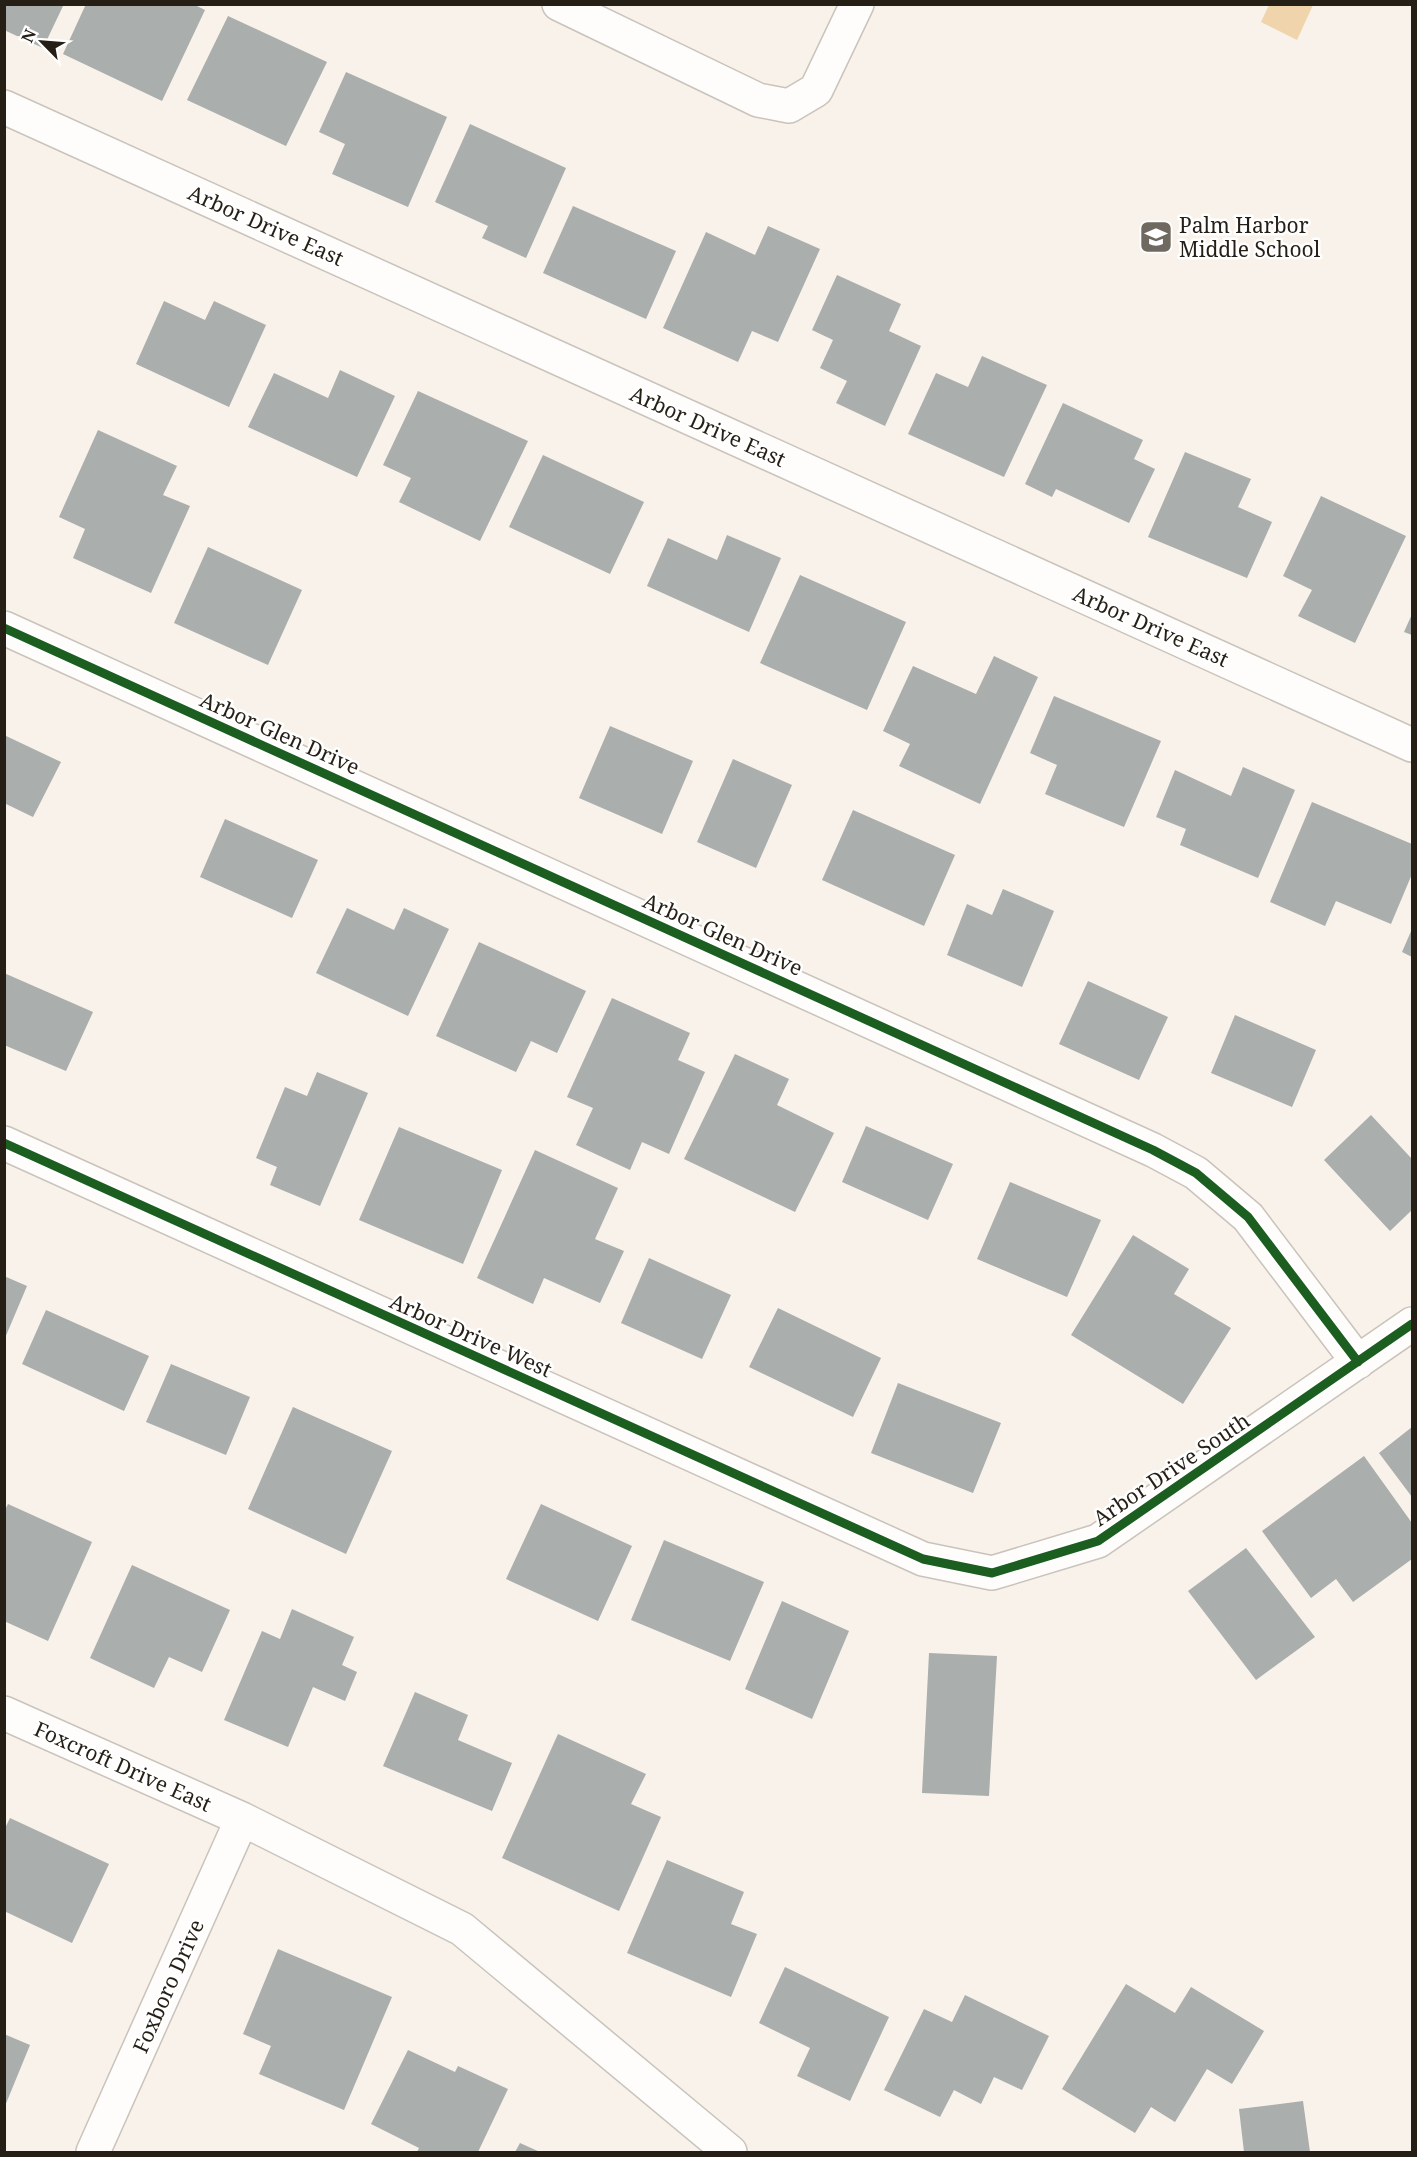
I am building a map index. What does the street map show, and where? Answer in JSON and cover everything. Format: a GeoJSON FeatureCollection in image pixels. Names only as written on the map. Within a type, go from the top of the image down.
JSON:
{"type":"FeatureCollection","features":[{"type":"Feature","properties":{"kind":"street"},"geometry":{"type":"LineString","coordinates":[[559,4],[758,100],[789,106],[816,90],[857,4]]}},
{"type":"Feature","properties":{"kind":"street","name":"Arbor Drive East"},"geometry":{"type":"LineString","coordinates":[[4,107],[1413,745]]}},
{"type":"Feature","properties":{"kind":"street","name":"Arbor Glen Drive"},"geometry":{"type":"LineString","coordinates":[[4,628],[1153,1150],[1196,1173],[1248,1217],[1358,1362]]}},
{"type":"Feature","properties":{"kind":"street","name":"Arbor Drive West"},"geometry":{"type":"LineString","coordinates":[[4,1143],[923,1559]]}},
{"type":"Feature","properties":{"kind":"street","name":"Arbor Drive South"},"geometry":{"type":"LineString","coordinates":[[923,1559],[992,1573],[1098,1541],[1413,1324]]}},
{"type":"Feature","properties":{"kind":"street","name":"Foxcroft Drive East"},"geometry":{"type":"LineString","coordinates":[[4,1713],[242,1820],[462,1929],[730,2152]]}},
{"type":"Feature","properties":{"kind":"street","name":"Foxboro Drive"},"geometry":{"type":"LineString","coordinates":[[93,2152],[242,1820]]}},
{"type":"Feature","properties":{"kind":"shaded area"},"geometry":{"type":"Polygon","coordinates":[[[1269,5],[1313,5],[1297,40],[1261,22],[1269,5]]]}},
{"type":"Feature","properties":{"kind":"building"},"geometry":{"type":"Polygon","coordinates":[[[4,4],[64,4],[43,48],[4,30],[4,4]]]}},
{"type":"Feature","properties":{"kind":"building"},"geometry":{"type":"Polygon","coordinates":[[[86,4],[193,4],[205,10],[162,101],[63,54],[86,4]]]}},
{"type":"Feature","properties":{"kind":"building"},"geometry":{"type":"Polygon","coordinates":[[[228,16],[327,62],[286,146],[187,100],[228,16]]]}},
{"type":"Feature","properties":{"kind":"building"},"geometry":{"type":"Polygon","coordinates":[[[346,72],[447,117],[408,207],[332,174],[345,144],[319,132],[346,72]]]}},
{"type":"Feature","properties":{"kind":"building"},"geometry":{"type":"Polygon","coordinates":[[[470,124],[566,168],[526,258],[482,238],[488,226],[435,202],[470,124]]]}},
{"type":"Feature","properties":{"kind":"building"},"geometry":{"type":"Polygon","coordinates":[[[573,206],[676,251],[646,319],[543,273],[573,206]]]}},
{"type":"Feature","properties":{"kind":"building"},"geometry":{"type":"Polygon","coordinates":[[[768,226],[820,249],[778,342],[752,331],[738,362],[663,328],[706,232],[755,255],[768,226]]]}},
{"type":"Feature","properties":{"kind":"building"},"geometry":{"type":"Polygon","coordinates":[[[837,275],[901,304],[889,331],[921,346],[885,426],[836,403],[847,381],[820,368],[833,340],[812,330],[837,275]]]}},
{"type":"Feature","properties":{"kind":"building"},"geometry":{"type":"Polygon","coordinates":[[[164,301],[205,320],[214,301],[266,325],[229,407],[136,364],[164,301]]]}},
{"type":"Feature","properties":{"kind":"building"},"geometry":{"type":"Polygon","coordinates":[[[982,356],[1047,385],[1004,477],[908,434],[936,373],[968,387],[982,356]]]}},
{"type":"Feature","properties":{"kind":"building"},"geometry":{"type":"Polygon","coordinates":[[[340,370],[395,396],[357,477],[248,427],[274,373],[328,398],[340,370]]]}},
{"type":"Feature","properties":{"kind":"building"},"geometry":{"type":"Polygon","coordinates":[[[418,391],[528,441],[480,541],[399,502],[411,478],[383,465],[418,391]]]}},
{"type":"Feature","properties":{"kind":"building"},"geometry":{"type":"Polygon","coordinates":[[[1063,403],[1143,440],[1134,459],[1155,469],[1129,523],[1056,489],[1052,497],[1025,484],[1063,403]]]}},
{"type":"Feature","properties":{"kind":"building"},"geometry":{"type":"Polygon","coordinates":[[[98,430],[177,466],[163,495],[190,506],[151,593],[73,558],[85,529],[59,517],[98,430]]]}},
{"type":"Feature","properties":{"kind":"building"},"geometry":{"type":"Polygon","coordinates":[[[1185,452],[1251,479],[1238,507],[1272,522],[1247,578],[1148,537],[1185,452]]]}},
{"type":"Feature","properties":{"kind":"building"},"geometry":{"type":"Polygon","coordinates":[[[543,455],[644,502],[610,574],[509,527],[543,455]]]}},
{"type":"Feature","properties":{"kind":"building"},"geometry":{"type":"Polygon","coordinates":[[[1321,496],[1406,536],[1355,643],[1298,616],[1312,590],[1283,576],[1321,496]]]}},
{"type":"Feature","properties":{"kind":"building"},"geometry":{"type":"Polygon","coordinates":[[[727,535],[781,558],[749,632],[647,586],[668,538],[717,560],[727,535]]]}},
{"type":"Feature","properties":{"kind":"building"},"geometry":{"type":"Polygon","coordinates":[[[208,547],[302,590],[268,665],[174,623],[208,547]]]}},
{"type":"Feature","properties":{"kind":"building"},"geometry":{"type":"Polygon","coordinates":[[[800,575],[906,622],[867,710],[760,663],[800,575]]]}},
{"type":"Feature","properties":{"kind":"building"},"geometry":{"type":"Polygon","coordinates":[[[1412,614],[1412,635],[1404,632],[1412,614]]]}},
{"type":"Feature","properties":{"kind":"building"},"geometry":{"type":"Polygon","coordinates":[[[994,656],[1038,677],[980,804],[899,766],[910,744],[883,731],[913,666],[976,694],[994,656]]]}},
{"type":"Feature","properties":{"kind":"building"},"geometry":{"type":"Polygon","coordinates":[[[1054,696],[1161,741],[1124,827],[1045,794],[1057,765],[1030,753],[1054,696]]]}},
{"type":"Feature","properties":{"kind":"building"},"geometry":{"type":"Polygon","coordinates":[[[610,726],[693,761],[662,834],[579,798],[610,726]]]}},
{"type":"Feature","properties":{"kind":"building"},"geometry":{"type":"Polygon","coordinates":[[[4,735],[61,762],[33,817],[4,803],[4,735]]]}},
{"type":"Feature","properties":{"kind":"building"},"geometry":{"type":"Polygon","coordinates":[[[733,759],[792,785],[756,868],[697,842],[733,759]]]}},
{"type":"Feature","properties":{"kind":"building"},"geometry":{"type":"Polygon","coordinates":[[[1243,767],[1295,790],[1258,878],[1180,845],[1186,829],[1156,817],[1175,770],[1231,796],[1243,767]]]}},
{"type":"Feature","properties":{"kind":"building"},"geometry":{"type":"Polygon","coordinates":[[[1312,802],[1412,844],[1412,874],[1391,924],[1336,901],[1325,926],[1270,902],[1312,802]]]}},
{"type":"Feature","properties":{"kind":"building"},"geometry":{"type":"Polygon","coordinates":[[[853,810],[955,855],[924,926],[822,880],[853,810]]]}},
{"type":"Feature","properties":{"kind":"building"},"geometry":{"type":"Polygon","coordinates":[[[225,819],[318,860],[292,918],[200,877],[225,819]]]}},
{"type":"Feature","properties":{"kind":"building"},"geometry":{"type":"Polygon","coordinates":[[[1003,889],[1054,911],[1022,987],[947,955],[967,904],[992,915],[1003,889]]]}},
{"type":"Feature","properties":{"kind":"building"},"geometry":{"type":"Polygon","coordinates":[[[347,908],[394,930],[404,908],[449,929],[408,1016],[316,973],[347,908]]]}},
{"type":"Feature","properties":{"kind":"building"},"geometry":{"type":"Polygon","coordinates":[[[1412,929],[1412,957],[1402,952],[1412,929]]]}},
{"type":"Feature","properties":{"kind":"building"},"geometry":{"type":"Polygon","coordinates":[[[479,942],[586,991],[557,1053],[531,1041],[516,1072],[436,1036],[479,942]]]}},
{"type":"Feature","properties":{"kind":"building"},"geometry":{"type":"Polygon","coordinates":[[[4,973],[93,1012],[66,1071],[4,1045],[4,973]]]}},
{"type":"Feature","properties":{"kind":"building"},"geometry":{"type":"Polygon","coordinates":[[[1088,981],[1168,1017],[1139,1080],[1059,1044],[1088,981]]]}},
{"type":"Feature","properties":{"kind":"building"},"geometry":{"type":"Polygon","coordinates":[[[612,998],[690,1033],[678,1060],[705,1072],[669,1154],[642,1142],[630,1170],[576,1145],[593,1108],[567,1097],[612,998]]]}},
{"type":"Feature","properties":{"kind":"building"},"geometry":{"type":"Polygon","coordinates":[[[1235,1015],[1316,1050],[1292,1107],[1211,1073],[1235,1015]]]}},
{"type":"Feature","properties":{"kind":"building"},"geometry":{"type":"Polygon","coordinates":[[[735,1054],[789,1079],[777,1105],[834,1133],[795,1212],[684,1159],[735,1054]]]}},
{"type":"Feature","properties":{"kind":"building"},"geometry":{"type":"Polygon","coordinates":[[[317,1072],[368,1093],[320,1206],[270,1185],[277,1167],[256,1158],[285,1087],[307,1096],[317,1072]]]}},
{"type":"Feature","properties":{"kind":"building"},"geometry":{"type":"Polygon","coordinates":[[[1371,1115],[1412,1159],[1412,1210],[1390,1231],[1324,1160],[1371,1115]]]}},
{"type":"Feature","properties":{"kind":"building"},"geometry":{"type":"Polygon","coordinates":[[[866,1126],[953,1164],[928,1220],[842,1182],[866,1126]]]}},
{"type":"Feature","properties":{"kind":"building"},"geometry":{"type":"Polygon","coordinates":[[[399,1127],[502,1170],[463,1264],[359,1220],[399,1127]]]}},
{"type":"Feature","properties":{"kind":"building"},"geometry":{"type":"Polygon","coordinates":[[[535,1150],[618,1188],[595,1239],[624,1251],[600,1303],[544,1278],[533,1304],[477,1278],[535,1150]]]}},
{"type":"Feature","properties":{"kind":"building"},"geometry":{"type":"Polygon","coordinates":[[[1010,1182],[1101,1220],[1067,1297],[977,1259],[1010,1182]]]}},
{"type":"Feature","properties":{"kind":"building"},"geometry":{"type":"Polygon","coordinates":[[[1133,1235],[1189,1269],[1174,1294],[1231,1328],[1183,1404],[1071,1335],[1133,1235]]]}},
{"type":"Feature","properties":{"kind":"building"},"geometry":{"type":"Polygon","coordinates":[[[649,1258],[731,1295],[702,1359],[621,1323],[649,1258]]]}},
{"type":"Feature","properties":{"kind":"building"},"geometry":{"type":"Polygon","coordinates":[[[4,1276],[27,1286],[5,1338],[4,1338],[4,1276]]]}},
{"type":"Feature","properties":{"kind":"building"},"geometry":{"type":"Polygon","coordinates":[[[778,1308],[881,1358],[853,1417],[749,1367],[778,1308]]]}},
{"type":"Feature","properties":{"kind":"building"},"geometry":{"type":"Polygon","coordinates":[[[46,1310],[149,1356],[124,1411],[22,1364],[46,1310]]]}},
{"type":"Feature","properties":{"kind":"building"},"geometry":{"type":"Polygon","coordinates":[[[171,1364],[250,1397],[226,1455],[146,1422],[171,1364]]]}},
{"type":"Feature","properties":{"kind":"building"},"geometry":{"type":"Polygon","coordinates":[[[898,1383],[1001,1423],[973,1493],[871,1453],[898,1383]]]}},
{"type":"Feature","properties":{"kind":"building"},"geometry":{"type":"Polygon","coordinates":[[[293,1407],[392,1451],[346,1554],[248,1509],[293,1407]]]}},
{"type":"Feature","properties":{"kind":"building"},"geometry":{"type":"Polygon","coordinates":[[[1412,1427],[1412,1497],[1379,1453],[1412,1427]]]}},
{"type":"Feature","properties":{"kind":"building"},"geometry":{"type":"Polygon","coordinates":[[[1364,1456],[1412,1523],[1412,1559],[1353,1602],[1336,1579],[1311,1598],[1262,1531],[1364,1456]]]}},
{"type":"Feature","properties":{"kind":"building"},"geometry":{"type":"Polygon","coordinates":[[[8,1504],[92,1542],[48,1641],[4,1621],[4,1512],[8,1504]]]}},
{"type":"Feature","properties":{"kind":"building"},"geometry":{"type":"Polygon","coordinates":[[[541,1504],[632,1546],[598,1621],[506,1579],[541,1504]]]}},
{"type":"Feature","properties":{"kind":"building"},"geometry":{"type":"Polygon","coordinates":[[[664,1540],[764,1582],[730,1661],[631,1620],[664,1540]]]}},
{"type":"Feature","properties":{"kind":"building"},"geometry":{"type":"Polygon","coordinates":[[[1246,1548],[1315,1637],[1256,1680],[1188,1591],[1246,1548]]]}},
{"type":"Feature","properties":{"kind":"building"},"geometry":{"type":"Polygon","coordinates":[[[132,1565],[230,1610],[202,1672],[169,1657],[154,1688],[90,1658],[132,1565]]]}},
{"type":"Feature","properties":{"kind":"building"},"geometry":{"type":"Polygon","coordinates":[[[782,1601],[849,1631],[812,1719],[745,1689],[782,1601]]]}},
{"type":"Feature","properties":{"kind":"building"},"geometry":{"type":"Polygon","coordinates":[[[292,1609],[354,1637],[342,1665],[357,1672],[345,1701],[313,1687],[288,1747],[224,1720],[262,1631],[280,1639],[292,1609]]]}},
{"type":"Feature","properties":{"kind":"building"},"geometry":{"type":"Polygon","coordinates":[[[929,1653],[997,1656],[989,1796],[922,1793],[929,1653]]]}},
{"type":"Feature","properties":{"kind":"building"},"geometry":{"type":"Polygon","coordinates":[[[415,1692],[468,1715],[458,1740],[512,1763],[492,1811],[383,1766],[415,1692]]]}},
{"type":"Feature","properties":{"kind":"building"},"geometry":{"type":"Polygon","coordinates":[[[558,1734],[646,1774],[631,1804],[661,1817],[619,1911],[502,1858],[558,1734]]]}},
{"type":"Feature","properties":{"kind":"building"},"geometry":{"type":"Polygon","coordinates":[[[10,1818],[109,1864],[72,1943],[4,1911],[4,1830],[10,1818]]]}},
{"type":"Feature","properties":{"kind":"building"},"geometry":{"type":"Polygon","coordinates":[[[667,1860],[744,1892],[731,1924],[757,1934],[731,1997],[627,1953],[667,1860]]]}},
{"type":"Feature","properties":{"kind":"building"},"geometry":{"type":"Polygon","coordinates":[[[278,1949],[392,1997],[344,2110],[259,2074],[271,2046],[243,2034],[278,1949]]]}},
{"type":"Feature","properties":{"kind":"building"},"geometry":{"type":"Polygon","coordinates":[[[785,1967],[889,2017],[850,2101],[797,2076],[810,2048],[759,2023],[785,1967]]]}},
{"type":"Feature","properties":{"kind":"building"},"geometry":{"type":"Polygon","coordinates":[[[1126,1984],[1175,2013],[1191,1987],[1264,2031],[1232,2084],[1207,2069],[1175,2122],[1151,2107],[1135,2133],[1062,2089],[1126,1984]]]}},
{"type":"Feature","properties":{"kind":"building"},"geometry":{"type":"Polygon","coordinates":[[[965,1995],[1049,2036],[1022,2090],[994,2077],[981,2104],[954,2090],[940,2117],[884,2090],[924,2009],[952,2022],[965,1995]]]}},
{"type":"Feature","properties":{"kind":"building"},"geometry":{"type":"Polygon","coordinates":[[[4,2034],[30,2045],[5,2106],[4,2106],[4,2034]]]}},
{"type":"Feature","properties":{"kind":"building"},"geometry":{"type":"Polygon","coordinates":[[[408,2050],[455,2072],[458,2066],[508,2089],[478,2152],[417,2152],[419,2148],[371,2124],[408,2050]]]}},
{"type":"Feature","properties":{"kind":"building"},"geometry":{"type":"Polygon","coordinates":[[[1303,2101],[1310,2152],[1244,2152],[1239,2109],[1303,2101]]]}},
{"type":"Feature","properties":{"kind":"building"},"geometry":{"type":"Polygon","coordinates":[[[520,2143],[540,2152],[515,2152],[520,2143]]]}},
{"type":"Feature","properties":{"kind":"cycle path"},"geometry":{"type":"LineString","coordinates":[[4,628],[1153,1150],[1196,1173],[1248,1217],[1358,1362]]}},
{"type":"Feature","properties":{"kind":"cycle path"},"geometry":{"type":"LineString","coordinates":[[4,1143],[923,1559],[992,1573],[1098,1541],[1412,1324]]}},
{"type":"Feature","properties":{"kind":"place","name":"Palm Harbor Middle School"},"geometry":{"type":"Point","coordinates":[1156,237]}}]}
